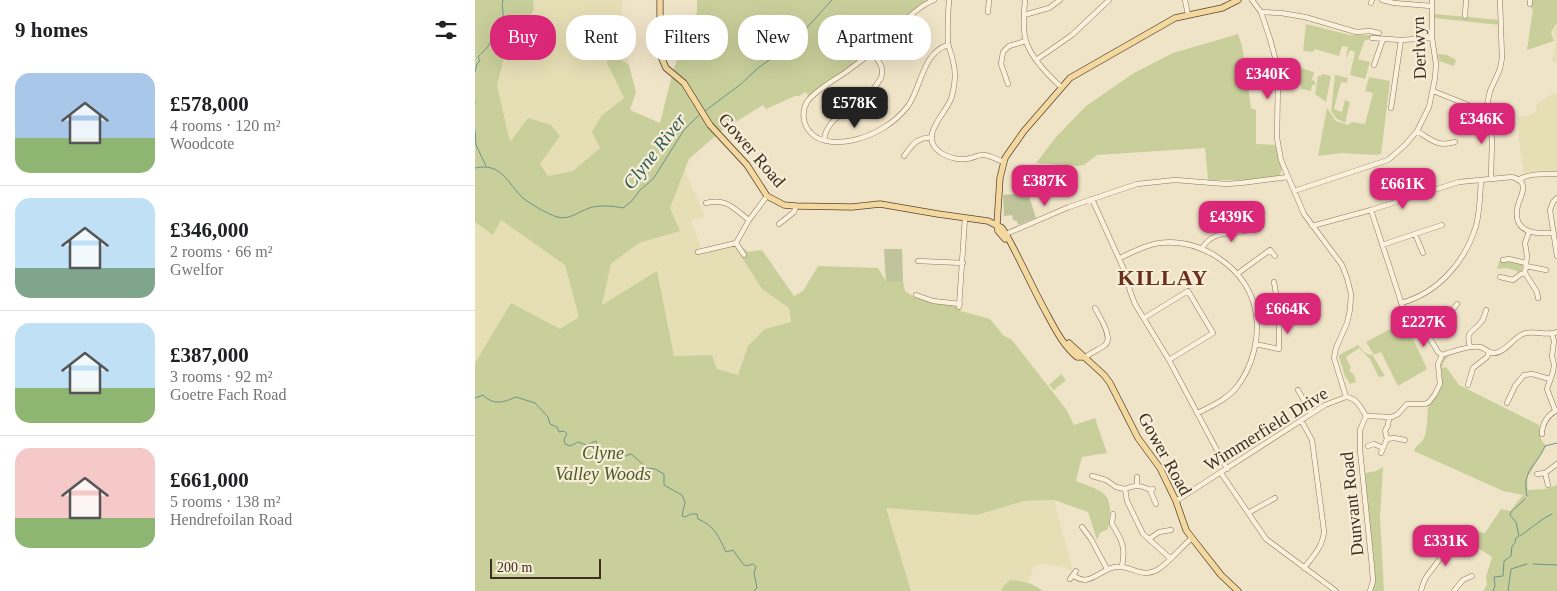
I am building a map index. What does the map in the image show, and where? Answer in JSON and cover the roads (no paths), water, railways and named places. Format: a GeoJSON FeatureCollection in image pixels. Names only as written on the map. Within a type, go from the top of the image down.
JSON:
{"type":"FeatureCollection","features":[{"type":"Feature","properties":{"kind":"main road","name":"Gower Road"},"geometry":{"type":"LineString","coordinates":[[660,0],[660,51],[662,59],[667,68],[684,83],[710,124],[747,165],[767,196],[783,204],[796,206],[852,207],[880,204],[988,221],[1003,228],[1036,295],[1062,340],[1071,352],[1077,357],[1084,357],[1104,375],[1115,390],[1132,428],[1160,468],[1192,538],[1221,575],[1238,591]]}},
{"type":"Feature","properties":{"kind":"main road"},"geometry":{"type":"LineString","coordinates":[[997,224],[999,192],[1004,162],[1024,131],[1070,78],[1168,22],[1188,15],[1222,8],[1238,0]]}},
{"type":"Feature","properties":{"kind":"main road","name":"Gower Road"},"geometry":{"type":"LineString","coordinates":[[997,224],[998,231],[1019,262]]}},
{"type":"Feature","properties":{"kind":"street"},"geometry":{"type":"LineString","coordinates":[[911,15],[934,0]]}},
{"type":"Feature","properties":{"kind":"street"},"geometry":{"type":"LineString","coordinates":[[949,0],[947,34],[955,69],[953,94],[949,104],[935,125],[932,138],[937,150],[947,156],[964,159],[985,155],[1004,162]]}},
{"type":"Feature","properties":{"kind":"street"},"geometry":{"type":"LineString","coordinates":[[988,12],[989,0]]}},
{"type":"Feature","properties":{"kind":"street"},"geometry":{"type":"LineString","coordinates":[[1025,0],[1026,41],[1036,60],[1061,87]]}},
{"type":"Feature","properties":{"kind":"street"},"geometry":{"type":"LineString","coordinates":[[1024,15],[1049,8],[1061,0]]}},
{"type":"Feature","properties":{"kind":"street"},"geometry":{"type":"LineString","coordinates":[[1036,60],[1072,35],[1109,0]]}},
{"type":"Feature","properties":{"kind":"street"},"geometry":{"type":"LineString","coordinates":[[1185,0],[1188,15]]}},
{"type":"Feature","properties":{"kind":"street"},"geometry":{"type":"LineString","coordinates":[[1252,0],[1261,12],[1269,33],[1276,61],[1278,80],[1278,146],[1281,160],[1304,214],[1345,271],[1349,286],[1350,310],[1334,358],[1347,397],[1357,401],[1366,416],[1389,418],[1407,404],[1422,405],[1429,402],[1440,384],[1438,364],[1442,355]]}},
{"type":"Feature","properties":{"kind":"street"},"geometry":{"type":"LineString","coordinates":[[1381,0],[1394,4],[1431,6]]}},
{"type":"Feature","properties":{"kind":"street","name":"Derlwyn"},"geometry":{"type":"LineString","coordinates":[[1294,191],[1388,160],[1417,131],[1429,107],[1433,91],[1436,64],[1432,38],[1432,0]]}},
{"type":"Feature","properties":{"kind":"street"},"geometry":{"type":"LineString","coordinates":[[1465,16],[1466,0]]}},
{"type":"Feature","properties":{"kind":"street"},"geometry":{"type":"LineString","coordinates":[[1491,178],[1491,139],[1486,110],[1490,91],[1500,69],[1502,58],[1500,0]]}},
{"type":"Feature","properties":{"kind":"street"},"geometry":{"type":"LineString","coordinates":[[1261,12],[1297,16],[1356,32],[1371,31],[1379,33]]}},
{"type":"Feature","properties":{"kind":"street"},"geometry":{"type":"LineString","coordinates":[[1372,38],[1401,40],[1432,38]]}},
{"type":"Feature","properties":{"kind":"street"},"geometry":{"type":"LineString","coordinates":[[1373,64],[1383,39]]}},
{"type":"Feature","properties":{"kind":"street"},"geometry":{"type":"LineString","coordinates":[[1391,108],[1401,40]]}},
{"type":"Feature","properties":{"kind":"street"},"geometry":{"type":"LineString","coordinates":[[1007,84],[1001,64],[1003,52],[1009,46],[1026,41]]}},
{"type":"Feature","properties":{"kind":"street"},"geometry":{"type":"LineString","coordinates":[[861,60],[813,95],[807,102],[804,111],[805,124],[812,134],[824,140],[853,140],[871,135],[889,124],[909,105],[931,57],[937,50],[949,45]]}},
{"type":"Feature","properties":{"kind":"street"},"geometry":{"type":"LineString","coordinates":[[824,140],[825,133],[831,124],[867,96],[881,78],[883,74],[882,67],[877,60]]}},
{"type":"Feature","properties":{"kind":"street"},"geometry":{"type":"LineString","coordinates":[[1433,91],[1481,110],[1486,110]]}},
{"type":"Feature","properties":{"kind":"street"},"geometry":{"type":"LineString","coordinates":[[1417,131],[1438,144],[1455,142]]}},
{"type":"Feature","properties":{"kind":"street"},"geometry":{"type":"LineString","coordinates":[[904,156],[909,148],[919,140],[932,138]]}},
{"type":"Feature","properties":{"kind":"street"},"geometry":{"type":"LineString","coordinates":[[1312,226],[1371,210],[1459,182],[1491,178],[1511,177],[1517,179],[1557,174]]}},
{"type":"Feature","properties":{"kind":"street"},"geometry":{"type":"LineString","coordinates":[[1006,234],[1069,207],[1137,184],[1163,180],[1187,180],[1241,184],[1288,177]]}},
{"type":"Feature","properties":{"kind":"street"},"geometry":{"type":"LineString","coordinates":[[1517,179],[1523,187],[1517,210],[1517,217],[1523,228],[1534,234],[1554,233]]}},
{"type":"Feature","properties":{"kind":"street"},"geometry":{"type":"LineString","coordinates":[[1401,302],[1412,300],[1431,289],[1449,274],[1460,260],[1476,225],[1481,180]]}},
{"type":"Feature","properties":{"kind":"street"},"geometry":{"type":"LineString","coordinates":[[698,252],[736,243],[749,220],[767,196]]}},
{"type":"Feature","properties":{"kind":"street"},"geometry":{"type":"LineString","coordinates":[[1557,198],[1550,210],[1557,256]]}},
{"type":"Feature","properties":{"kind":"street"},"geometry":{"type":"LineString","coordinates":[[1093,199],[1120,258],[1126,274],[1129,291],[1135,304],[1169,360],[1227,469]]}},
{"type":"Feature","properties":{"kind":"street"},"geometry":{"type":"LineString","coordinates":[[706,203],[717,200],[723,202],[749,220]]}},
{"type":"Feature","properties":{"kind":"street"},"geometry":{"type":"LineString","coordinates":[[781,221],[794,212],[796,206]]}},
{"type":"Feature","properties":{"kind":"street"},"geometry":{"type":"LineString","coordinates":[[1371,210],[1405,314]]}},
{"type":"Feature","properties":{"kind":"street"},"geometry":{"type":"LineString","coordinates":[[916,295],[933,301],[960,306],[965,218]]}},
{"type":"Feature","properties":{"kind":"street"},"geometry":{"type":"LineString","coordinates":[[1382,245],[1438,224]]}},
{"type":"Feature","properties":{"kind":"street"},"geometry":{"type":"LineString","coordinates":[[1202,248],[1207,241],[1219,234],[1244,233],[1253,228]]}},
{"type":"Feature","properties":{"kind":"street"},"geometry":{"type":"LineString","coordinates":[[1529,232],[1525,243],[1527,256],[1525,273],[1537,295],[1529,294]]}},
{"type":"Feature","properties":{"kind":"street"},"geometry":{"type":"LineString","coordinates":[[1415,234],[1423,253]]}},
{"type":"Feature","properties":{"kind":"street"},"geometry":{"type":"LineString","coordinates":[[736,243],[744,255]]}},
{"type":"Feature","properties":{"kind":"street"},"geometry":{"type":"LineString","coordinates":[[1120,258],[1159,243],[1181,243],[1202,248],[1219,256],[1237,274],[1248,292],[1255,307],[1257,319],[1255,344],[1249,370],[1225,399],[1198,413]]}},
{"type":"Feature","properties":{"kind":"street"},"geometry":{"type":"LineString","coordinates":[[1237,274],[1270,250],[1275,256]]}},
{"type":"Feature","properties":{"kind":"street"},"geometry":{"type":"LineString","coordinates":[[1503,260],[1509,259],[1546,270]]}},
{"type":"Feature","properties":{"kind":"street"},"geometry":{"type":"LineString","coordinates":[[918,261],[963,263]]}},
{"type":"Feature","properties":{"kind":"street"},"geometry":{"type":"LineString","coordinates":[[1500,277],[1513,280],[1525,273]]}},
{"type":"Feature","properties":{"kind":"street"},"geometry":{"type":"LineString","coordinates":[[1255,344],[1279,349],[1279,312],[1273,282]]}},
{"type":"Feature","properties":{"kind":"street"},"geometry":{"type":"LineString","coordinates":[[1144,318],[1188,291],[1193,299],[1213,333],[1169,360]]}},
{"type":"Feature","properties":{"kind":"street"},"geometry":{"type":"LineString","coordinates":[[1442,355],[1438,352],[1424,329],[1447,318],[1457,304]]}},
{"type":"Feature","properties":{"kind":"street"},"geometry":{"type":"LineString","coordinates":[[1084,357],[1106,344],[1109,338],[1095,308]]}},
{"type":"Feature","properties":{"kind":"street"},"geometry":{"type":"LineString","coordinates":[[1470,348],[1468,340],[1471,330],[1481,323],[1486,310]]}},
{"type":"Feature","properties":{"kind":"street"},"geometry":{"type":"LineString","coordinates":[[1442,355],[1479,347],[1495,353],[1500,352],[1517,337],[1527,333],[1555,333],[1552,356],[1554,365],[1547,389],[1556,410],[1547,418],[1541,432]]}},
{"type":"Feature","properties":{"kind":"street"},"geometry":{"type":"LineString","coordinates":[[1468,385],[1473,368],[1489,352]]}},
{"type":"Feature","properties":{"kind":"street"},"geometry":{"type":"LineString","coordinates":[[1507,403],[1515,386],[1524,375],[1532,374],[1550,378]]}},
{"type":"Feature","properties":{"kind":"street"},"geometry":{"type":"LineString","coordinates":[[1298,390],[1311,413]]}},
{"type":"Feature","properties":{"kind":"street"},"geometry":{"type":"LineString","coordinates":[[1506,393],[1511,396]]}},
{"type":"Feature","properties":{"kind":"street","name":"Wimmerfield Drive"},"geometry":{"type":"LineString","coordinates":[[1176,501],[1311,413],[1325,405],[1347,397]]}},
{"type":"Feature","properties":{"kind":"street","name":"Dunvant Road"},"geometry":{"type":"LineString","coordinates":[[1366,416],[1360,430],[1360,444],[1373,581],[1370,591]]}},
{"type":"Feature","properties":{"kind":"street"},"geometry":{"type":"LineString","coordinates":[[1368,446],[1375,444],[1382,451],[1387,439],[1385,431],[1389,418]]}},
{"type":"Feature","properties":{"kind":"street"},"geometry":{"type":"LineString","coordinates":[[1301,420],[1313,440],[1324,531],[1321,546],[1304,568]]}},
{"type":"Feature","properties":{"kind":"street"},"geometry":{"type":"LineString","coordinates":[[1387,439],[1405,440]]}},
{"type":"Feature","properties":{"kind":"street"},"geometry":{"type":"LineString","coordinates":[[1537,474],[1545,473],[1557,464]]}},
{"type":"Feature","properties":{"kind":"street"},"geometry":{"type":"LineString","coordinates":[[1098,478],[1100,472]]}},
{"type":"Feature","properties":{"kind":"street"},"geometry":{"type":"LineString","coordinates":[[1221,473],[1266,538],[1336,591]]}},
{"type":"Feature","properties":{"kind":"street"},"geometry":{"type":"LineString","coordinates":[[1545,473],[1548,485]]}},
{"type":"Feature","properties":{"kind":"street"},"geometry":{"type":"LineString","coordinates":[[1092,476],[1125,489],[1142,486],[1151,490],[1156,504]]}},
{"type":"Feature","properties":{"kind":"street"},"geometry":{"type":"LineString","coordinates":[[1137,477],[1137,486]]}},
{"type":"Feature","properties":{"kind":"street"},"geometry":{"type":"LineString","coordinates":[[1125,489],[1127,501],[1143,534],[1170,558]]}},
{"type":"Feature","properties":{"kind":"street"},"geometry":{"type":"LineString","coordinates":[[1249,513],[1275,498]]}},
{"type":"Feature","properties":{"kind":"street"},"geometry":{"type":"LineString","coordinates":[[1113,514],[1112,524],[1125,552],[1122,566]]}},
{"type":"Feature","properties":{"kind":"street"},"geometry":{"type":"LineString","coordinates":[[1082,527],[1091,539],[1107,570]]}},
{"type":"Feature","properties":{"kind":"street"},"geometry":{"type":"LineString","coordinates":[[1149,539],[1159,532],[1171,530]]}},
{"type":"Feature","properties":{"kind":"street"},"geometry":{"type":"LineString","coordinates":[[1421,591],[1423,581],[1429,570],[1437,563],[1456,536]]}},
{"type":"Feature","properties":{"kind":"street"},"geometry":{"type":"LineString","coordinates":[[1073,575],[1084,581],[1107,570],[1122,566],[1139,573],[1155,571],[1163,566],[1192,538]]}},
{"type":"Feature","properties":{"kind":"street"},"geometry":{"type":"LineString","coordinates":[[1114,542],[1121,540]]}},
{"type":"Feature","properties":{"kind":"street"},"geometry":{"type":"LineString","coordinates":[[1123,545],[1129,545]]}},
{"type":"Feature","properties":{"kind":"street"},"geometry":{"type":"LineString","coordinates":[[1454,591],[1463,580],[1472,576]]}},
{"type":"Feature","properties":{"kind":"waterway"},"geometry":{"type":"LineString","coordinates":[[475,72],[480,61],[478,57],[488,46],[492,38],[497,37],[496,30],[502,22],[499,21],[503,18],[503,0]]}},
{"type":"Feature","properties":{"kind":"waterway","name":"Clyne River"},"geometry":{"type":"LineString","coordinates":[[705,111],[741,84],[758,68],[793,43],[832,0]]}},
{"type":"Feature","properties":{"kind":"waterway","name":"Clyne River"},"geometry":{"type":"LineString","coordinates":[[475,168],[492,168],[498,171],[523,198],[539,209],[557,217],[567,217],[597,206],[623,208],[653,179],[684,130],[700,114]]}},
{"type":"Feature","properties":{"kind":"waterway"},"geometry":{"type":"LineString","coordinates":[[475,130],[476,145],[486,166]]}},
{"type":"Feature","properties":{"kind":"waterway","name":"Clyne River"},"geometry":{"type":"LineString","coordinates":[[475,398],[483,395],[491,401],[499,402],[516,397],[535,403],[548,417],[550,424],[557,427],[559,432],[564,431],[567,434],[564,439],[565,444],[570,446],[578,442],[586,445],[596,441],[601,451],[612,461],[620,460],[631,454],[647,468],[655,469],[664,474],[664,485],[682,495],[685,502],[682,516],[697,514],[698,519],[715,532],[726,552],[733,550],[743,564],[746,566],[753,564],[756,567],[754,573],[757,588],[754,591]]}},
{"type":"Feature","properties":{"kind":"waterway"},"geometry":{"type":"LineString","coordinates":[[1527,496],[1526,480],[1528,474],[1545,446],[1557,443]]}},
{"type":"Feature","properties":{"kind":"waterway"},"geometry":{"type":"LineString","coordinates":[[1493,591],[1495,586],[1494,577],[1503,576],[1504,561],[1511,556],[1512,546],[1519,536],[1516,522],[1510,515],[1511,512],[1525,499]]}},
{"type":"Feature","properties":{"kind":"waterway"},"geometry":{"type":"LineString","coordinates":[[1520,536],[1552,514]]}},
{"type":"Feature","properties":{"kind":"waterway"},"geometry":{"type":"LineString","coordinates":[[1508,591],[1511,569],[1527,564]]}},
{"type":"Feature","properties":{"kind":"waterway"},"geometry":{"type":"LineString","coordinates":[[1533,564],[1557,565]]}},
{"type":"Feature","properties":{"kind":"district","name":"KILLAY"},"geometry":{"type":"Point","coordinates":[1163,277]}},
{"type":"Feature","properties":{"kind":"park label","name":"Clyne Valley Woods"},"geometry":{"type":"Point","coordinates":[603,463]}}]}
